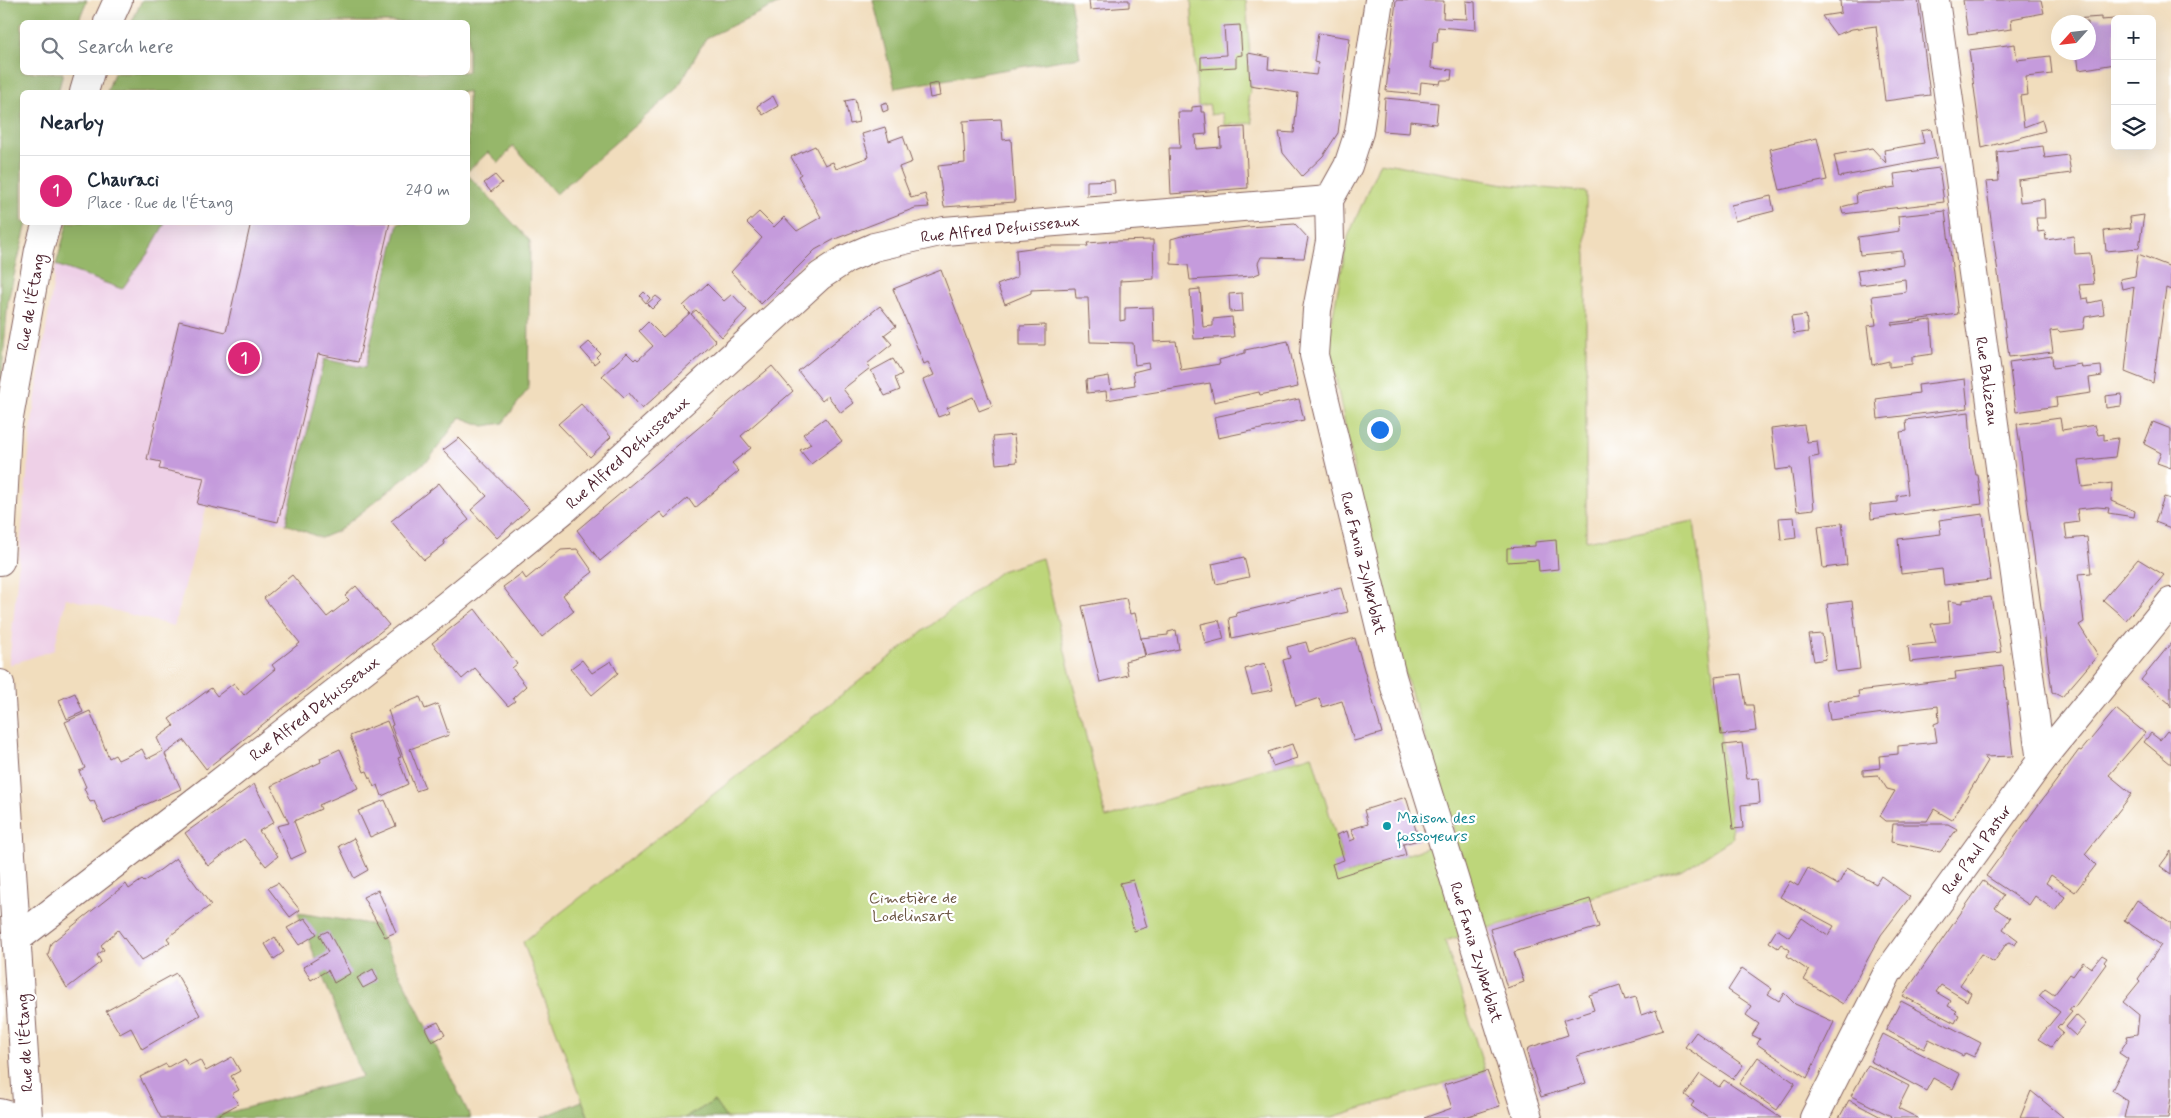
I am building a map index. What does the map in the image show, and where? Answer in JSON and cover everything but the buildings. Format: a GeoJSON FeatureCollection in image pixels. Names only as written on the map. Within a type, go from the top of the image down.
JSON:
{"type":"FeatureCollection","features":[{"type":"Feature","properties":{"kind":"street"},"geometry":{"type":"LineString","coordinates":[[109,20],[118,0]]}},
{"type":"Feature","properties":{"kind":"street"},"geometry":{"type":"LineString","coordinates":[[1329,200],[1348,166],[1360,132],[1379,0]]}},
{"type":"Feature","properties":{"kind":"street","name":"Rue Balizeau"},"geometry":{"type":"LineString","coordinates":[[1936,0],[2040,761]]}},
{"type":"Feature","properties":{"kind":"street"},"geometry":{"type":"LineString","coordinates":[[85,90],[89,75]]}},
{"type":"Feature","properties":{"kind":"street","name":"Rue Alfred Defuisseaux"},"geometry":{"type":"LineString","coordinates":[[18,938],[447,605],[566,508],[820,276],[846,259],[874,247],[944,231],[1329,200]]}},
{"type":"Feature","properties":{"kind":"street","name":"Rue Fania Zylberblat"},"geometry":{"type":"LineString","coordinates":[[1329,200],[1330,241],[1316,310],[1314,355],[1392,677],[1528,1118]]}},
{"type":"Feature","properties":{"kind":"street","name":"Rue de l'Étang"},"geometry":{"type":"LineString","coordinates":[[0,561],[7,429],[39,250],[46,225]]}},
{"type":"Feature","properties":{"kind":"street","name":"Rue Paul Pastur"},"geometry":{"type":"LineString","coordinates":[[1814,1118],[1888,972],[2040,761],[2171,602]]}},
{"type":"Feature","properties":{"kind":"street","name":"Rue de l'Étang"},"geometry":{"type":"LineString","coordinates":[[0,684],[6,797],[18,938],[28,1118]]}},
{"type":"Feature","properties":{"kind":"street","name":"Rue de l'Étang"},"geometry":{"type":"LineString","coordinates":[[0,992],[18,938]]}},
{"type":"Feature","properties":{"kind":"street"},"geometry":{"type":"LineString","coordinates":[[0,1113],[19,1118]]}},
{"type":"Feature","properties":{"kind":"shaded area"},"geometry":{"type":"Polygon","coordinates":[[[164,225],[398,225],[365,369],[324,360],[286,524],[207,505],[174,626],[66,598],[54,650],[9,665],[32,422],[56,265],[122,289],[148,253],[164,225]]]}},
{"type":"Feature","properties":{"kind":"green space"},"geometry":{"type":"Polygon","coordinates":[[[0,0],[87,0],[79,20],[20,20],[20,75],[62,75],[59,90],[20,90],[20,225],[27,225],[8,300],[0,397],[0,0]]]}},
{"type":"Feature","properties":{"kind":"green space"},"geometry":{"type":"Polygon","coordinates":[[[142,0],[786,0],[706,38],[677,89],[556,194],[513,146],[499,163],[488,152],[470,169],[470,90],[108,90],[113,75],[470,75],[470,20],[133,20],[142,0]]]}},
{"type":"Feature","properties":{"kind":"green space"},"geometry":{"type":"Polygon","coordinates":[[[873,0],[1070,0],[1080,57],[895,88],[873,0]]]}},
{"type":"Feature","properties":{"kind":"green space"},"geometry":{"type":"Polygon","coordinates":[[[1191,0],[1246,0],[1252,85],[1248,99],[1253,123],[1225,125],[1222,113],[1211,115],[1209,104],[1198,106],[1191,0]]]}},
{"type":"Feature","properties":{"kind":"green space","name":"Cimetière de Lodelinsart"},"geometry":{"type":"Polygon","coordinates":[[[1380,162],[1510,185],[1586,192],[1586,541],[1694,521],[1733,838],[1683,870],[1445,941],[1485,1071],[1329,1118],[726,1118],[714,1101],[685,1118],[589,1118],[523,942],[1001,571],[1042,558],[1106,818],[1312,755],[1347,874],[1457,838],[1398,651],[1373,562],[1328,341],[1348,237],[1380,162]]]}},
{"type":"Feature","properties":{"kind":"green space"},"geometry":{"type":"Polygon","coordinates":[[[470,177],[530,241],[528,389],[503,423],[484,426],[460,417],[430,458],[338,531],[321,538],[286,524],[324,359],[365,368],[398,225],[470,225],[470,177]]]}},
{"type":"Feature","properties":{"kind":"green space"},"geometry":{"type":"Polygon","coordinates":[[[67,225],[164,225],[148,253],[122,289],[56,265],[67,225]]]}},
{"type":"Feature","properties":{"kind":"green space"},"geometry":{"type":"Polygon","coordinates":[[[298,913],[376,925],[471,1118],[208,1118],[362,1077],[298,913]]]}},
{"type":"Feature","properties":{"kind":"green space"},"geometry":{"type":"Polygon","coordinates":[[[582,1101],[589,1118],[541,1118],[582,1101]]]}},
{"type":"Feature","properties":{"kind":"green space"},"geometry":{"type":"Polygon","coordinates":[[[714,1101],[726,1118],[685,1118],[714,1101]]]}},
{"type":"Feature","properties":{"kind":"place","name":"Chauraci"},"geometry":{"type":"Point","coordinates":[244,358]}},
{"type":"Feature","properties":{"kind":"place","name":"Maison des fossoyeurs"},"geometry":{"type":"Point","coordinates":[1387,826]}}]}
